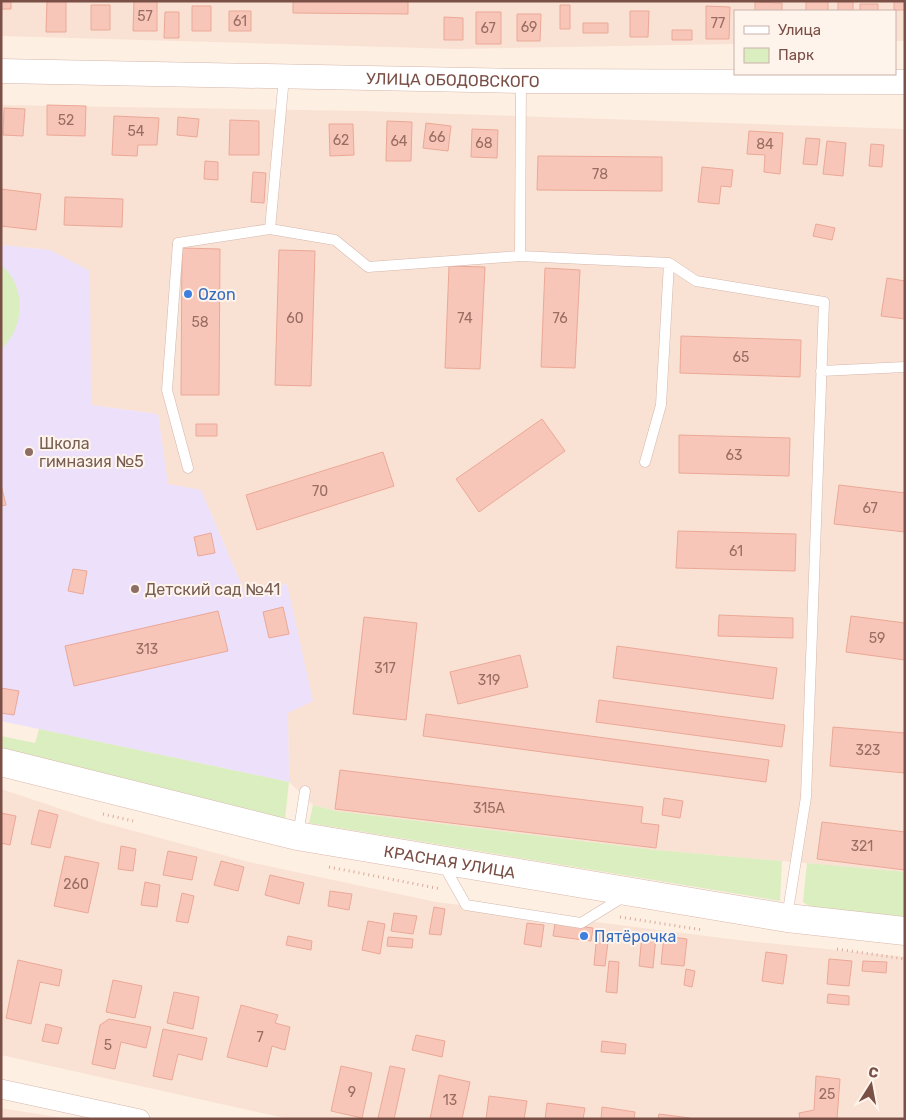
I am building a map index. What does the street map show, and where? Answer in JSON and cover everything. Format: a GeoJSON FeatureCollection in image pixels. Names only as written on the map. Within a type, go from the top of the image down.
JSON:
{"type":"FeatureCollection","features":[{"type":"Feature","properties":{"kind":"main road","name":"КРАСНАЯ УЛИЦА"},"geometry":{"type":"LineString","coordinates":[[1,762],[298,836],[787,918],[905,931]]}},
{"type":"Feature","properties":{"kind":"street","name":"УЛИЦА ОБОДОВСКОГО"},"geometry":{"type":"LineString","coordinates":[[1,71],[521,81],[905,82]]}},
{"type":"Feature","properties":{"kind":"street"},"geometry":{"type":"LineString","coordinates":[[1,1089],[140,1119]]}},
{"type":"Feature","properties":{"kind":"lane"},"geometry":{"type":"LineString","coordinates":[[270,229],[284,77]]}},
{"type":"Feature","properties":{"kind":"lane"},"geometry":{"type":"LineString","coordinates":[[520,256],[521,81]]}},
{"type":"Feature","properties":{"kind":"lane"},"geometry":{"type":"LineString","coordinates":[[188,468],[166,390],[178,243],[270,229],[335,240],[368,267],[520,256],[669,263],[696,281],[824,302],[806,797],[787,918]]}},
{"type":"Feature","properties":{"kind":"lane"},"geometry":{"type":"LineString","coordinates":[[645,462],[661,405],[669,263]]}},
{"type":"Feature","properties":{"kind":"lane"},"geometry":{"type":"LineString","coordinates":[[821,371],[905,367]]}},
{"type":"Feature","properties":{"kind":"lane"},"geometry":{"type":"LineString","coordinates":[[298,836],[305,790]]}},
{"type":"Feature","properties":{"kind":"lane"},"geometry":{"type":"LineString","coordinates":[[442,860],[466,906],[582,923],[630,892]]}},
{"type":"Feature","properties":{"kind":"shaded area"},"geometry":{"type":"Polygon","coordinates":[[[1,1],[905,1],[905,41],[896,41],[896,10],[734,10],[734,44],[456,49],[1,36],[1,1]]]}},
{"type":"Feature","properties":{"kind":"shaded area"},"geometry":{"type":"Polygon","coordinates":[[[1,105],[365,111],[905,129],[905,872],[656,850],[336,811],[313,805],[289,782],[286,584],[246,595],[201,490],[168,485],[158,414],[91,405],[89,271],[50,250],[1,245],[1,105]]]}},
{"type":"Feature","properties":{"kind":"shaded area","name":"Детский сад №41"},"geometry":{"type":"Polygon","coordinates":[[[1,245],[50,250],[90,271],[91,405],[158,414],[168,484],[201,490],[246,595],[287,584],[313,701],[288,713],[289,782],[1,721],[1,245]]]}},
{"type":"Feature","properties":{"kind":"shaded area"},"geometry":{"type":"Polygon","coordinates":[[[1,789],[97,821],[249,862],[436,902],[746,941],[905,957],[905,1119],[289,1119],[1,1055],[1,789]]]}},
{"type":"Feature","properties":{"kind":"shaded area"},"geometry":{"type":"Polygon","coordinates":[[[1,1108],[69,1119],[1,1119],[1,1108]]]}},
{"type":"Feature","properties":{"kind":"green space"},"geometry":{"type":"Polygon","coordinates":[[[1,265],[15,284],[19,295],[20,307],[15,330],[1,349],[1,265]]]}},
{"type":"Feature","properties":{"kind":"green space"},"geometry":{"type":"Polygon","coordinates":[[[39,729],[289,782],[285,819],[1,750],[1,736],[35,743],[39,729]]]}},
{"type":"Feature","properties":{"kind":"green space"},"geometry":{"type":"Polygon","coordinates":[[[313,805],[336,811],[656,850],[782,861],[780,901],[309,823],[313,805]]]}},
{"type":"Feature","properties":{"kind":"green space"},"geometry":{"type":"Polygon","coordinates":[[[807,863],[905,872],[905,918],[814,909],[803,902],[807,863]]]}},
{"type":"Feature","properties":{"kind":"building"},"geometry":{"type":"Polygon","coordinates":[[[1,1],[11,1],[11,9],[1,9],[1,1]]]}},
{"type":"Feature","properties":{"kind":"building"},"geometry":{"type":"Polygon","coordinates":[[[47,1],[66,1],[66,32],[46,32],[47,1]]]}},
{"type":"Feature","properties":{"kind":"building"},"geometry":{"type":"Polygon","coordinates":[[[134,1],[157,1],[157,31],[133,31],[134,1]]]}},
{"type":"Feature","properties":{"kind":"building"},"geometry":{"type":"Polygon","coordinates":[[[293,1],[408,1],[408,14],[293,13],[293,1]]]}},
{"type":"Feature","properties":{"kind":"building"},"geometry":{"type":"Polygon","coordinates":[[[806,1],[828,1],[828,10],[806,10],[806,1]]]}},
{"type":"Feature","properties":{"kind":"building"},"geometry":{"type":"Polygon","coordinates":[[[838,1],[853,1],[853,10],[838,10],[838,1]]]}},
{"type":"Feature","properties":{"kind":"building"},"geometry":{"type":"Polygon","coordinates":[[[894,1],[905,1],[905,10],[894,10],[894,1]]]}},
{"type":"Feature","properties":{"kind":"building"},"geometry":{"type":"Polygon","coordinates":[[[755,2],[782,3],[782,10],[755,10],[755,2]]]}},
{"type":"Feature","properties":{"kind":"building"},"geometry":{"type":"Polygon","coordinates":[[[860,4],[878,4],[878,10],[860,10],[860,4]]]}},
{"type":"Feature","properties":{"kind":"building"},"geometry":{"type":"Polygon","coordinates":[[[91,5],[110,5],[110,30],[91,30],[91,5]]]}},
{"type":"Feature","properties":{"kind":"building"},"geometry":{"type":"Polygon","coordinates":[[[560,5],[570,5],[570,29],[560,29],[560,5]]]}},
{"type":"Feature","properties":{"kind":"building"},"geometry":{"type":"Polygon","coordinates":[[[192,6],[211,6],[211,31],[192,31],[192,6]]]}},
{"type":"Feature","properties":{"kind":"building"},"geometry":{"type":"Polygon","coordinates":[[[706,6],[730,7],[729,39],[706,39],[706,6]]]}},
{"type":"Feature","properties":{"kind":"building"},"geometry":{"type":"Polygon","coordinates":[[[229,11],[251,11],[251,31],[229,31],[229,11]]]}},
{"type":"Feature","properties":{"kind":"building"},"geometry":{"type":"Polygon","coordinates":[[[630,11],[649,11],[648,37],[630,37],[630,11]]]}},
{"type":"Feature","properties":{"kind":"building"},"geometry":{"type":"Polygon","coordinates":[[[165,12],[179,12],[179,38],[164,38],[165,12]]]}},
{"type":"Feature","properties":{"kind":"building"},"geometry":{"type":"Polygon","coordinates":[[[476,12],[501,12],[501,44],[476,44],[476,12]]]}},
{"type":"Feature","properties":{"kind":"building"},"geometry":{"type":"Polygon","coordinates":[[[517,14],[541,14],[540,41],[517,41],[517,14]]]}},
{"type":"Feature","properties":{"kind":"building"},"geometry":{"type":"Polygon","coordinates":[[[444,17],[463,18],[463,40],[444,40],[444,17]]]}},
{"type":"Feature","properties":{"kind":"building"},"geometry":{"type":"Polygon","coordinates":[[[583,23],[608,23],[608,33],[583,33],[583,23]]]}},
{"type":"Feature","properties":{"kind":"building"},"geometry":{"type":"Polygon","coordinates":[[[672,30],[692,30],[692,40],[672,40],[672,30]]]}},
{"type":"Feature","properties":{"kind":"building"},"geometry":{"type":"Polygon","coordinates":[[[47,105],[86,106],[85,136],[47,135],[47,105]]]}},
{"type":"Feature","properties":{"kind":"building"},"geometry":{"type":"Polygon","coordinates":[[[4,108],[25,109],[23,136],[3,135],[4,108]]]}},
{"type":"Feature","properties":{"kind":"building"},"geometry":{"type":"Polygon","coordinates":[[[114,116],[159,118],[157,145],[138,145],[137,156],[112,155],[114,116]]]}},
{"type":"Feature","properties":{"kind":"building"},"geometry":{"type":"Polygon","coordinates":[[[178,117],[199,119],[197,137],[177,135],[178,117]]]}},
{"type":"Feature","properties":{"kind":"building"},"geometry":{"type":"Polygon","coordinates":[[[230,120],[259,121],[259,155],[229,155],[230,120]]]}},
{"type":"Feature","properties":{"kind":"building"},"geometry":{"type":"Polygon","coordinates":[[[387,121],[412,122],[411,161],[386,161],[387,121]]]}},
{"type":"Feature","properties":{"kind":"building"},"geometry":{"type":"Polygon","coordinates":[[[426,123],[451,126],[448,151],[423,148],[426,123]]]}},
{"type":"Feature","properties":{"kind":"building"},"geometry":{"type":"Polygon","coordinates":[[[329,124],[353,124],[354,155],[330,156],[329,124]]]}},
{"type":"Feature","properties":{"kind":"building"},"geometry":{"type":"Polygon","coordinates":[[[472,129],[498,130],[497,158],[471,157],[472,129]]]}},
{"type":"Feature","properties":{"kind":"building"},"geometry":{"type":"Polygon","coordinates":[[[749,131],[783,133],[780,174],[764,172],[765,155],[747,154],[749,131]]]}},
{"type":"Feature","properties":{"kind":"building"},"geometry":{"type":"Polygon","coordinates":[[[806,138],[820,139],[817,165],[803,164],[806,138]]]}},
{"type":"Feature","properties":{"kind":"building"},"geometry":{"type":"Polygon","coordinates":[[[827,141],[846,143],[843,176],[823,174],[827,141]]]}},
{"type":"Feature","properties":{"kind":"building"},"geometry":{"type":"Polygon","coordinates":[[[871,144],[884,145],[882,167],[869,166],[871,144]]]}},
{"type":"Feature","properties":{"kind":"building"},"geometry":{"type":"Polygon","coordinates":[[[538,156],[662,157],[662,191],[537,190],[538,156]]]}},
{"type":"Feature","properties":{"kind":"building"},"geometry":{"type":"Polygon","coordinates":[[[205,161],[218,162],[218,180],[204,179],[205,161]]]}},
{"type":"Feature","properties":{"kind":"building"},"geometry":{"type":"Polygon","coordinates":[[[702,167],[733,170],[731,187],[721,186],[719,204],[698,202],[702,167]]]}},
{"type":"Feature","properties":{"kind":"building"},"geometry":{"type":"Polygon","coordinates":[[[253,172],[266,173],[264,203],[251,202],[253,172]]]}},
{"type":"Feature","properties":{"kind":"building"},"geometry":{"type":"Polygon","coordinates":[[[1,189],[41,194],[36,230],[1,226],[1,189]]]}},
{"type":"Feature","properties":{"kind":"building"},"geometry":{"type":"Polygon","coordinates":[[[65,197],[123,199],[122,227],[64,225],[65,197]]]}},
{"type":"Feature","properties":{"kind":"building"},"geometry":{"type":"Polygon","coordinates":[[[816,224],[835,228],[832,240],[813,236],[816,224]]]}},
{"type":"Feature","properties":{"kind":"building"},"geometry":{"type":"Polygon","coordinates":[[[182,248],[220,249],[219,395],[181,395],[182,248]]]}},
{"type":"Feature","properties":{"kind":"building"},"geometry":{"type":"Polygon","coordinates":[[[279,250],[315,251],[311,386],[275,385],[279,250]]]}},
{"type":"Feature","properties":{"kind":"building"},"geometry":{"type":"Polygon","coordinates":[[[449,266],[485,267],[480,369],[445,368],[449,266]]]}},
{"type":"Feature","properties":{"kind":"building"},"geometry":{"type":"Polygon","coordinates":[[[545,268],[580,270],[575,368],[541,367],[545,268]]]}},
{"type":"Feature","properties":{"kind":"building"},"geometry":{"type":"Polygon","coordinates":[[[887,278],[905,281],[905,319],[881,316],[887,278]]]}},
{"type":"Feature","properties":{"kind":"building"},"geometry":{"type":"Polygon","coordinates":[[[681,336],[801,340],[800,377],[680,373],[681,336]]]}},
{"type":"Feature","properties":{"kind":"building"},"geometry":{"type":"Polygon","coordinates":[[[542,419],[565,451],[479,512],[456,479],[542,419]]]}},
{"type":"Feature","properties":{"kind":"building"},"geometry":{"type":"Polygon","coordinates":[[[196,424],[217,424],[217,436],[196,436],[196,424]]]}},
{"type":"Feature","properties":{"kind":"building"},"geometry":{"type":"Polygon","coordinates":[[[679,435],[790,438],[789,476],[679,473],[679,435]]]}},
{"type":"Feature","properties":{"kind":"building"},"geometry":{"type":"Polygon","coordinates":[[[383,452],[394,486],[257,530],[246,495],[383,452]]]}},
{"type":"Feature","properties":{"kind":"building"},"geometry":{"type":"Polygon","coordinates":[[[1,485],[6,505],[1,506],[1,485]]]}},
{"type":"Feature","properties":{"kind":"building"},"geometry":{"type":"Polygon","coordinates":[[[839,485],[905,493],[905,532],[834,524],[839,485]]]}},
{"type":"Feature","properties":{"kind":"building"},"geometry":{"type":"Polygon","coordinates":[[[678,531],[796,534],[795,571],[676,568],[678,531]]]}},
{"type":"Feature","properties":{"kind":"building"},"geometry":{"type":"Polygon","coordinates":[[[211,533],[215,553],[198,556],[194,537],[211,533]]]}},
{"type":"Feature","properties":{"kind":"building"},"geometry":{"type":"Polygon","coordinates":[[[73,569],[87,571],[83,594],[68,591],[73,569]]]}},
{"type":"Feature","properties":{"kind":"building"},"geometry":{"type":"Polygon","coordinates":[[[283,607],[289,634],[269,638],[263,612],[283,607]]]}},
{"type":"Feature","properties":{"kind":"building"},"geometry":{"type":"Polygon","coordinates":[[[218,611],[228,651],[74,686],[65,646],[218,611]]]}},
{"type":"Feature","properties":{"kind":"building"},"geometry":{"type":"Polygon","coordinates":[[[719,615],[793,618],[793,638],[718,636],[719,615]]]}},
{"type":"Feature","properties":{"kind":"building"},"geometry":{"type":"Polygon","coordinates":[[[851,616],[905,623],[905,660],[846,652],[851,616]]]}},
{"type":"Feature","properties":{"kind":"building"},"geometry":{"type":"Polygon","coordinates":[[[364,617],[417,623],[406,720],[353,714],[364,617]]]}},
{"type":"Feature","properties":{"kind":"building"},"geometry":{"type":"Polygon","coordinates":[[[617,646],[777,668],[773,699],[613,678],[617,646]]]}},
{"type":"Feature","properties":{"kind":"building"},"geometry":{"type":"Polygon","coordinates":[[[520,655],[528,687],[458,704],[450,672],[520,655]]]}},
{"type":"Feature","properties":{"kind":"building"},"geometry":{"type":"Polygon","coordinates":[[[1,688],[19,691],[14,715],[1,713],[1,688]]]}},
{"type":"Feature","properties":{"kind":"building"},"geometry":{"type":"Polygon","coordinates":[[[599,700],[785,725],[782,747],[596,722],[599,700]]]}},
{"type":"Feature","properties":{"kind":"building"},"geometry":{"type":"Polygon","coordinates":[[[426,714],[769,760],[766,782],[423,736],[426,714]]]}},
{"type":"Feature","properties":{"kind":"building"},"geometry":{"type":"Polygon","coordinates":[[[833,727],[905,733],[905,773],[830,766],[833,727]]]}},
{"type":"Feature","properties":{"kind":"building"},"geometry":{"type":"Polygon","coordinates":[[[340,770],[643,807],[641,823],[659,825],[656,848],[335,809],[340,770]]]}},
{"type":"Feature","properties":{"kind":"building"},"geometry":{"type":"Polygon","coordinates":[[[664,798],[683,801],[680,818],[662,815],[664,798]]]}},
{"type":"Feature","properties":{"kind":"building"},"geometry":{"type":"Polygon","coordinates":[[[39,810],[58,815],[50,848],[31,844],[39,810]]]}},
{"type":"Feature","properties":{"kind":"building"},"geometry":{"type":"Polygon","coordinates":[[[1,813],[16,816],[10,845],[1,843],[1,813]]]}},
{"type":"Feature","properties":{"kind":"building"},"geometry":{"type":"Polygon","coordinates":[[[822,822],[905,832],[905,870],[817,859],[822,822]]]}},
{"type":"Feature","properties":{"kind":"building"},"geometry":{"type":"Polygon","coordinates":[[[121,846],[136,849],[133,871],[118,869],[121,846]]]}},
{"type":"Feature","properties":{"kind":"building"},"geometry":{"type":"Polygon","coordinates":[[[168,851],[197,857],[192,880],[163,875],[168,851]]]}},
{"type":"Feature","properties":{"kind":"building"},"geometry":{"type":"Polygon","coordinates":[[[65,856],[99,863],[88,913],[54,906],[65,856]]]}},
{"type":"Feature","properties":{"kind":"building"},"geometry":{"type":"Polygon","coordinates":[[[221,861],[244,867],[238,891],[214,885],[221,861]]]}},
{"type":"Feature","properties":{"kind":"building"},"geometry":{"type":"Polygon","coordinates":[[[270,875],[304,883],[299,904],[265,895],[270,875]]]}},
{"type":"Feature","properties":{"kind":"building"},"geometry":{"type":"Polygon","coordinates":[[[145,882],[160,885],[157,907],[141,905],[145,882]]]}},
{"type":"Feature","properties":{"kind":"building"},"geometry":{"type":"Polygon","coordinates":[[[330,891],[352,894],[349,910],[328,906],[330,891]]]}},
{"type":"Feature","properties":{"kind":"building"},"geometry":{"type":"Polygon","coordinates":[[[182,893],[194,896],[188,923],[176,921],[182,893]]]}},
{"type":"Feature","properties":{"kind":"building"},"geometry":{"type":"Polygon","coordinates":[[[434,907],[445,909],[441,935],[429,934],[434,907]]]}},
{"type":"Feature","properties":{"kind":"building"},"geometry":{"type":"Polygon","coordinates":[[[394,913],[417,916],[413,934],[391,931],[394,913]]]}},
{"type":"Feature","properties":{"kind":"building"},"geometry":{"type":"Polygon","coordinates":[[[368,921],[385,924],[380,954],[362,950],[368,921]]]}},
{"type":"Feature","properties":{"kind":"building"},"geometry":{"type":"Polygon","coordinates":[[[527,923],[544,925],[541,947],[524,944],[527,923]]]}},
{"type":"Feature","properties":{"kind":"building"},"geometry":{"type":"Polygon","coordinates":[[[555,923],[593,928],[591,941],[553,936],[555,923]]]}},
{"type":"Feature","properties":{"kind":"building"},"geometry":{"type":"Polygon","coordinates":[[[597,933],[609,934],[605,966],[594,965],[597,933]]]}},
{"type":"Feature","properties":{"kind":"building"},"geometry":{"type":"Polygon","coordinates":[[[642,935],[656,936],[653,968],[639,966],[642,935]]]}},
{"type":"Feature","properties":{"kind":"building"},"geometry":{"type":"Polygon","coordinates":[[[288,936],[312,941],[311,950],[286,945],[288,936]]]}},
{"type":"Feature","properties":{"kind":"building"},"geometry":{"type":"Polygon","coordinates":[[[664,936],[687,939],[684,966],[661,964],[664,936]]]}},
{"type":"Feature","properties":{"kind":"building"},"geometry":{"type":"Polygon","coordinates":[[[388,937],[413,939],[412,948],[387,946],[388,937]]]}},
{"type":"Feature","properties":{"kind":"building"},"geometry":{"type":"Polygon","coordinates":[[[766,952],[787,955],[783,984],[762,981],[766,952]]]}},
{"type":"Feature","properties":{"kind":"building"},"geometry":{"type":"Polygon","coordinates":[[[829,959],[852,961],[849,986],[827,984],[829,959]]]}},
{"type":"Feature","properties":{"kind":"building"},"geometry":{"type":"Polygon","coordinates":[[[18,960],[62,970],[59,986],[40,982],[31,1024],[6,1018],[18,960]]]}},
{"type":"Feature","properties":{"kind":"building"},"geometry":{"type":"Polygon","coordinates":[[[609,961],[619,962],[617,993],[606,992],[609,961]]]}},
{"type":"Feature","properties":{"kind":"building"},"geometry":{"type":"Polygon","coordinates":[[[863,961],[887,962],[886,973],[862,971],[863,961]]]}},
{"type":"Feature","properties":{"kind":"building"},"geometry":{"type":"Polygon","coordinates":[[[686,969],[695,971],[692,987],[684,985],[686,969]]]}},
{"type":"Feature","properties":{"kind":"building"},"geometry":{"type":"Polygon","coordinates":[[[113,980],[142,986],[135,1018],[106,1012],[113,980]]]}},
{"type":"Feature","properties":{"kind":"building"},"geometry":{"type":"Polygon","coordinates":[[[174,992],[199,997],[193,1029],[167,1023],[174,992]]]}},
{"type":"Feature","properties":{"kind":"building"},"geometry":{"type":"Polygon","coordinates":[[[828,994],[849,996],[849,1005],[827,1003],[828,994]]]}},
{"type":"Feature","properties":{"kind":"building"},"geometry":{"type":"Polygon","coordinates":[[[241,1005],[278,1015],[275,1023],[290,1027],[285,1050],[272,1046],[267,1067],[227,1057],[241,1005]]]}},
{"type":"Feature","properties":{"kind":"building"},"geometry":{"type":"Polygon","coordinates":[[[109,1019],[151,1027],[146,1048],[121,1042],[115,1069],[92,1064],[100,1025],[109,1019]]]}},
{"type":"Feature","properties":{"kind":"building"},"geometry":{"type":"Polygon","coordinates":[[[46,1024],[62,1028],[58,1044],[42,1041],[46,1024]]]}},
{"type":"Feature","properties":{"kind":"building"},"geometry":{"type":"Polygon","coordinates":[[[163,1029],[207,1038],[202,1060],[178,1054],[172,1080],[153,1076],[163,1029]]]}},
{"type":"Feature","properties":{"kind":"building"},"geometry":{"type":"Polygon","coordinates":[[[416,1035],[445,1041],[442,1057],[412,1050],[416,1035]]]}},
{"type":"Feature","properties":{"kind":"building"},"geometry":{"type":"Polygon","coordinates":[[[602,1041],[626,1044],[625,1054],[601,1052],[602,1041]]]}},
{"type":"Feature","properties":{"kind":"building"},"geometry":{"type":"Polygon","coordinates":[[[341,1066],[372,1073],[362,1118],[331,1111],[341,1066]]]}},
{"type":"Feature","properties":{"kind":"building"},"geometry":{"type":"Polygon","coordinates":[[[390,1066],[405,1069],[394,1119],[383,1119],[378,1118],[390,1066]]]}},
{"type":"Feature","properties":{"kind":"building"},"geometry":{"type":"Polygon","coordinates":[[[439,1075],[470,1082],[462,1119],[430,1119],[439,1075]]]}},
{"type":"Feature","properties":{"kind":"building"},"geometry":{"type":"Polygon","coordinates":[[[816,1076],[840,1079],[837,1119],[800,1119],[799,1113],[814,1110],[816,1076]]]}},
{"type":"Feature","properties":{"kind":"building"},"geometry":{"type":"Polygon","coordinates":[[[489,1096],[527,1101],[524,1119],[486,1119],[489,1096]]]}},
{"type":"Feature","properties":{"kind":"building"},"geometry":{"type":"Polygon","coordinates":[[[547,1103],[585,1108],[583,1119],[545,1119],[547,1103]]]}},
{"type":"Feature","properties":{"kind":"building"},"geometry":{"type":"Polygon","coordinates":[[[602,1107],[635,1112],[634,1119],[601,1119],[602,1107]]]}},
{"type":"Feature","properties":{"kind":"building"},"geometry":{"type":"Polygon","coordinates":[[[659,1114],[690,1118],[690,1119],[658,1119],[659,1114]]]}},
{"type":"Feature","properties":{"kind":"place","name":"Ozon"},"geometry":{"type":"Point","coordinates":[188,294]}},
{"type":"Feature","properties":{"kind":"place","name":"Школа гимназия №5"},"geometry":{"type":"Point","coordinates":[29,452]}},
{"type":"Feature","properties":{"kind":"place","name":"Детский сад №41"},"geometry":{"type":"Point","coordinates":[135,589]}},
{"type":"Feature","properties":{"kind":"place","name":"Пятёрочка"},"geometry":{"type":"Point","coordinates":[584,936]}}]}
